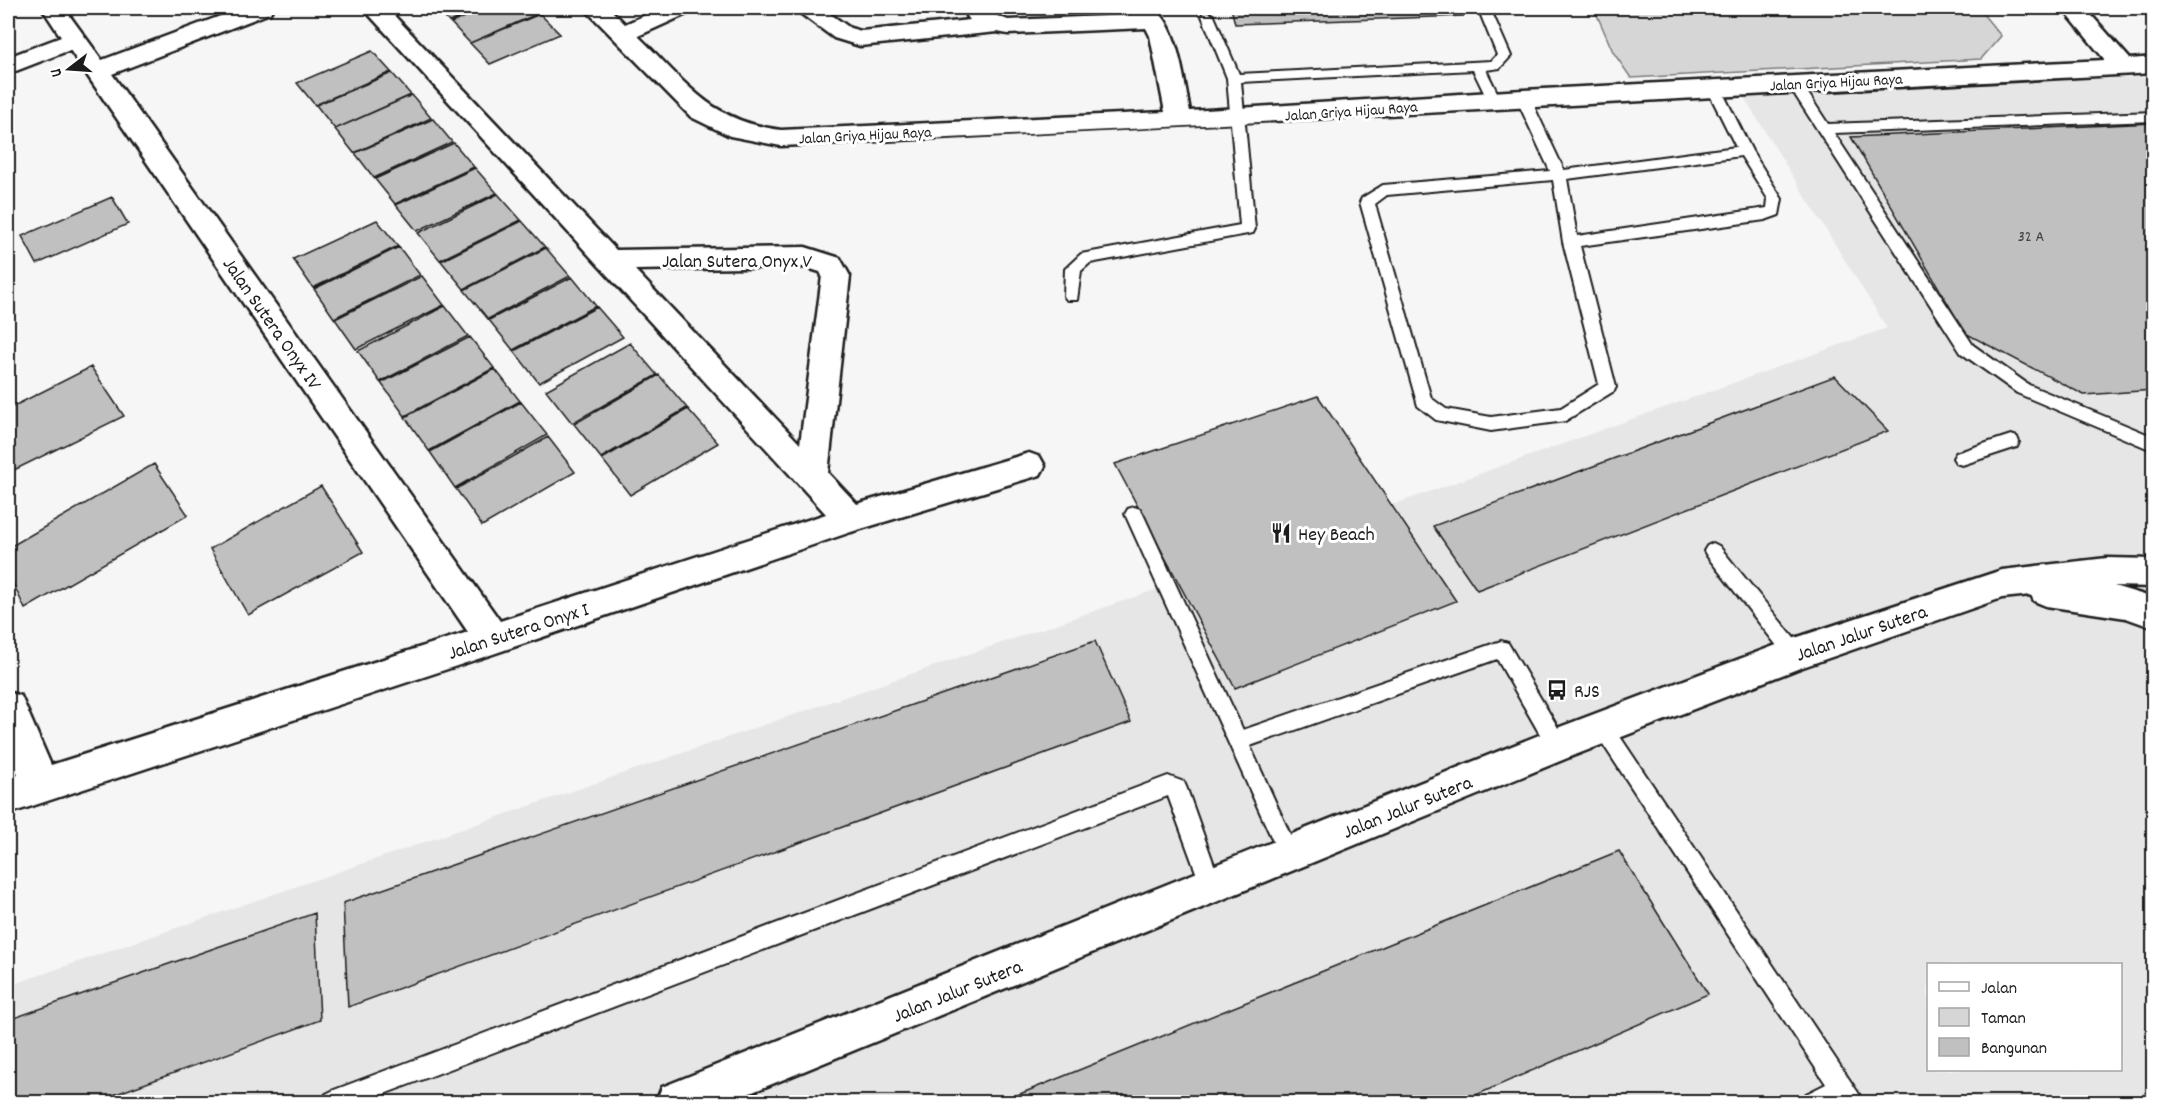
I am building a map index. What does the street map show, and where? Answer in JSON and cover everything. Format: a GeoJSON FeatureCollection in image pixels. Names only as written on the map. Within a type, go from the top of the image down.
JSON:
{"type":"FeatureCollection","features":[{"type":"Feature","properties":{"kind":"street","name":"Jalan Sutera Onyx IV"},"geometry":{"type":"LineString","coordinates":[[53,8],[493,639]]}},
{"type":"Feature","properties":{"kind":"street"},"geometry":{"type":"LineString","coordinates":[[97,71],[261,8]]}},
{"type":"Feature","properties":{"kind":"street"},"geometry":{"type":"LineString","coordinates":[[374,8],[812,474],[851,519]]}},
{"type":"Feature","properties":{"kind":"street","name":"Jalan Griya Hijau Raya"},"geometry":{"type":"LineString","coordinates":[[596,8],[624,33],[700,111],[719,124],[741,133],[781,138],[1239,117],[1713,87],[2154,65]]}},
{"type":"Feature","properties":{"kind":"street"},"geometry":{"type":"LineString","coordinates":[[624,33],[681,8]]}},
{"type":"Feature","properties":{"kind":"street"},"geometry":{"type":"LineString","coordinates":[[808,8],[842,33],[860,39],[997,25],[1146,14],[1162,36],[1179,120]]}},
{"type":"Feature","properties":{"kind":"street"},"geometry":{"type":"LineString","coordinates":[[967,8],[997,25]]}},
{"type":"Feature","properties":{"kind":"street"},"geometry":{"type":"LineString","coordinates":[[2073,8],[2123,66]]}},
{"type":"Feature","properties":{"kind":"street"},"geometry":{"type":"LineString","coordinates":[[8,66],[75,40]]}},
{"type":"Feature","properties":{"kind":"street","name":"Jalan Sutera Onyx V"},"geometry":{"type":"LineString","coordinates":[[611,260],[805,257],[830,265],[836,276],[812,474]]}},
{"type":"Feature","properties":{"kind":"street","name":"Jalan Sutera Onyx I"},"geometry":{"type":"LineString","coordinates":[[24,790],[493,639],[851,519],[1029,466]]}},
{"type":"Feature","properties":{"kind":"street","name":"Jalan Jalur Sutera"},"geometry":{"type":"LineString","coordinates":[[677,1102],[1557,745],[1604,729],[1795,654],[2002,584],[2107,572],[2154,573]]}},
{"type":"Feature","properties":{"kind":"street"},"geometry":{"type":"LineString","coordinates":[[2002,584],[2127,603],[2154,613]]}},
{"type":"Feature","properties":{"kind":"street"},"geometry":{"type":"LineString","coordinates":[[8,708],[24,790]]}},
{"type":"Feature","properties":{"kind":"lane"},"geometry":{"type":"LineString","coordinates":[[1234,78],[1495,65],[1504,56],[1484,8]]}},
{"type":"Feature","properties":{"kind":"lane"},"geometry":{"type":"LineString","coordinates":[[1072,296],[1073,269],[1086,258],[1248,229],[1234,78],[1208,16]]}},
{"type":"Feature","properties":{"kind":"lane"},"geometry":{"type":"LineString","coordinates":[[1478,66],[1494,100]]}},
{"type":"Feature","properties":{"kind":"lane"},"geometry":{"type":"LineString","coordinates":[[1795,84],[1967,349],[2023,389],[2154,444]]}},
{"type":"Feature","properties":{"kind":"lane"},"geometry":{"type":"LineString","coordinates":[[1571,242],[1765,215],[1774,211],[1775,198],[1745,151],[1713,87]]}},
{"type":"Feature","properties":{"kind":"lane"},"geometry":{"type":"LineString","coordinates":[[1523,98],[1559,175],[1571,242],[1608,387],[1565,414],[1491,424],[1442,415],[1424,401],[1367,202],[1383,190],[1559,175],[1745,151]]}},
{"type":"Feature","properties":{"kind":"lane"},"geometry":{"type":"LineString","coordinates":[[1824,129],[2154,116]]}},
{"type":"Feature","properties":{"kind":"lane"},"geometry":{"type":"LineString","coordinates":[[1962,458],[2012,442]]}},
{"type":"Feature","properties":{"kind":"lane"},"geometry":{"type":"LineString","coordinates":[[1134,514],[1289,854]]}},
{"type":"Feature","properties":{"kind":"lane"},"geometry":{"type":"LineString","coordinates":[[1713,551],[1795,654]]}},
{"type":"Feature","properties":{"kind":"lane"},"geometry":{"type":"LineString","coordinates":[[1238,741],[1501,650],[1557,745]]}},
{"type":"Feature","properties":{"kind":"lane"},"geometry":{"type":"LineString","coordinates":[[1604,729],[1847,1096],[1814,1102]]}},
{"type":"Feature","properties":{"kind":"lane"},"geometry":{"type":"LineString","coordinates":[[334,1102],[1155,789],[1168,786],[1177,789],[1211,887]]}},
{"type":"Feature","properties":{"kind":"path"},"geometry":{"type":"LineString","coordinates":[[2139,8],[2154,14]]}},
{"type":"Feature","properties":{"kind":"shaded area"},"geometry":{"type":"Polygon","coordinates":[[[2153,77],[2153,1102],[8,1102],[8,986],[1149,592],[1887,328],[1740,91],[2153,77]]]}},
{"type":"Feature","properties":{"kind":"green space"},"geometry":{"type":"Polygon","coordinates":[[[1594,8],[1978,8],[2001,36],[1981,59],[1631,78],[1613,52],[1594,8]]]}},
{"type":"Feature","properties":{"kind":"building"},"geometry":{"type":"Polygon","coordinates":[[[436,8],[484,8],[449,22],[436,8]]]}},
{"type":"Feature","properties":{"kind":"building"},"geometry":{"type":"Polygon","coordinates":[[[486,8],[533,8],[539,13],[470,43],[451,23],[486,8]]]}},
{"type":"Feature","properties":{"kind":"building"},"geometry":{"type":"Polygon","coordinates":[[[1231,8],[1459,8],[1463,16],[1235,24],[1231,8]]]}},
{"type":"Feature","properties":{"kind":"building"},"geometry":{"type":"Polygon","coordinates":[[[540,14],[560,34],[490,64],[470,43],[540,14]]]}},
{"type":"Feature","properties":{"kind":"building"},"geometry":{"type":"Polygon","coordinates":[[[372,51],[391,72],[315,105],[297,83],[372,51]]]}},
{"type":"Feature","properties":{"kind":"building"},"geometry":{"type":"Polygon","coordinates":[[[392,73],[411,95],[335,129],[316,105],[392,73]]]}},
{"type":"Feature","properties":{"kind":"building"},"geometry":{"type":"Polygon","coordinates":[[[412,95],[431,118],[354,153],[335,129],[412,95]]]}},
{"type":"Feature","properties":{"kind":"building"},"geometry":{"type":"Polygon","coordinates":[[[433,119],[452,142],[374,178],[355,153],[433,119]]]}},
{"type":"Feature","properties":{"kind":"building"},"geometry":{"type":"Polygon","coordinates":[[[2154,123],[2154,390],[2084,395],[1965,333],[1851,137],[2154,123]]]}},
{"type":"Feature","properties":{"kind":"building"},"geometry":{"type":"Polygon","coordinates":[[[454,143],[474,167],[395,204],[375,179],[454,143]]]}},
{"type":"Feature","properties":{"kind":"building"},"geometry":{"type":"Polygon","coordinates":[[[475,168],[497,193],[417,231],[396,205],[475,168]]]}},
{"type":"Feature","properties":{"kind":"building"},"geometry":{"type":"Polygon","coordinates":[[[498,194],[521,220],[440,260],[418,233],[498,194]]]}},
{"type":"Feature","properties":{"kind":"building"},"geometry":{"type":"Polygon","coordinates":[[[112,197],[128,224],[37,264],[22,236],[112,197]]]}},
{"type":"Feature","properties":{"kind":"building"},"geometry":{"type":"Polygon","coordinates":[[[377,220],[398,246],[313,288],[293,259],[377,220]]]}},
{"type":"Feature","properties":{"kind":"building"},"geometry":{"type":"Polygon","coordinates":[[[522,221],[545,247],[464,289],[441,261],[522,221]]]}},
{"type":"Feature","properties":{"kind":"building"},"geometry":{"type":"Polygon","coordinates":[[[399,247],[420,275],[334,318],[314,289],[399,247]]]}},
{"type":"Feature","properties":{"kind":"building"},"geometry":{"type":"Polygon","coordinates":[[[546,248],[570,276],[488,319],[464,290],[546,248]]]}},
{"type":"Feature","properties":{"kind":"building"},"geometry":{"type":"Polygon","coordinates":[[[422,276],[444,305],[356,349],[335,319],[422,276]]]}},
{"type":"Feature","properties":{"kind":"building"},"geometry":{"type":"Polygon","coordinates":[[[572,277],[596,306],[513,350],[489,320],[572,277]]]}},
{"type":"Feature","properties":{"kind":"building"},"geometry":{"type":"Polygon","coordinates":[[[445,306],[468,336],[380,382],[358,351],[445,306]]]}},
{"type":"Feature","properties":{"kind":"building"},"geometry":{"type":"Polygon","coordinates":[[[597,307],[623,337],[539,383],[514,351],[597,307]]]}},
{"type":"Feature","properties":{"kind":"building"},"geometry":{"type":"Polygon","coordinates":[[[470,337],[494,368],[405,416],[381,383],[470,337]]]}},
{"type":"Feature","properties":{"kind":"building"},"geometry":{"type":"Polygon","coordinates":[[[630,343],[657,375],[572,423],[546,390],[630,343]]]}},
{"type":"Feature","properties":{"kind":"building"},"geometry":{"type":"Polygon","coordinates":[[[91,367],[124,416],[8,473],[8,409],[91,367]]]}},
{"type":"Feature","properties":{"kind":"building"},"geometry":{"type":"Polygon","coordinates":[[[495,369],[520,401],[429,451],[405,417],[495,369]]]}},
{"type":"Feature","properties":{"kind":"building"},"geometry":{"type":"Polygon","coordinates":[[[659,375],[687,408],[601,458],[574,424],[659,375]]]}},
{"type":"Feature","properties":{"kind":"building"},"geometry":{"type":"Polygon","coordinates":[[[1835,376],[1888,431],[1477,590],[1433,526],[1835,376]]]}},
{"type":"Feature","properties":{"kind":"building","name":"Hey Beach"},"geometry":{"type":"Polygon","coordinates":[[[1318,396],[1456,601],[1235,688],[1115,464],[1318,396]]]}},
{"type":"Feature","properties":{"kind":"building"},"geometry":{"type":"Polygon","coordinates":[[[521,402],[547,435],[455,488],[430,452],[521,402]]]}},
{"type":"Feature","properties":{"kind":"building"},"geometry":{"type":"Polygon","coordinates":[[[688,409],[718,443],[630,495],[602,459],[688,409]]]}},
{"type":"Feature","properties":{"kind":"building"},"geometry":{"type":"Polygon","coordinates":[[[548,437],[575,472],[482,526],[456,489],[548,437]]]}},
{"type":"Feature","properties":{"kind":"building"},"geometry":{"type":"Polygon","coordinates":[[[154,464],[188,515],[25,609],[8,572],[8,548],[154,464]]]}},
{"type":"Feature","properties":{"kind":"building"},"geometry":{"type":"Polygon","coordinates":[[[321,486],[363,552],[248,615],[210,549],[321,486]]]}},
{"type":"Feature","properties":{"kind":"building"},"geometry":{"type":"Polygon","coordinates":[[[1095,641],[1131,722],[348,1007],[343,903],[1095,641]]]}},
{"type":"Feature","properties":{"kind":"building"},"geometry":{"type":"Polygon","coordinates":[[[1619,851],[1708,994],[1460,1102],[1000,1102],[1619,851]]]}},
{"type":"Feature","properties":{"kind":"building"},"geometry":{"type":"Polygon","coordinates":[[[315,913],[320,1020],[94,1102],[8,1102],[8,1020],[315,913]]]}},
{"type":"Feature","properties":{"kind":"place","name":"Hey Beach"},"geometry":{"type":"Point","coordinates":[1281,533]}},
{"type":"Feature","properties":{"kind":"place","name":"RJS"},"geometry":{"type":"Point","coordinates":[1557,690]}}]}
